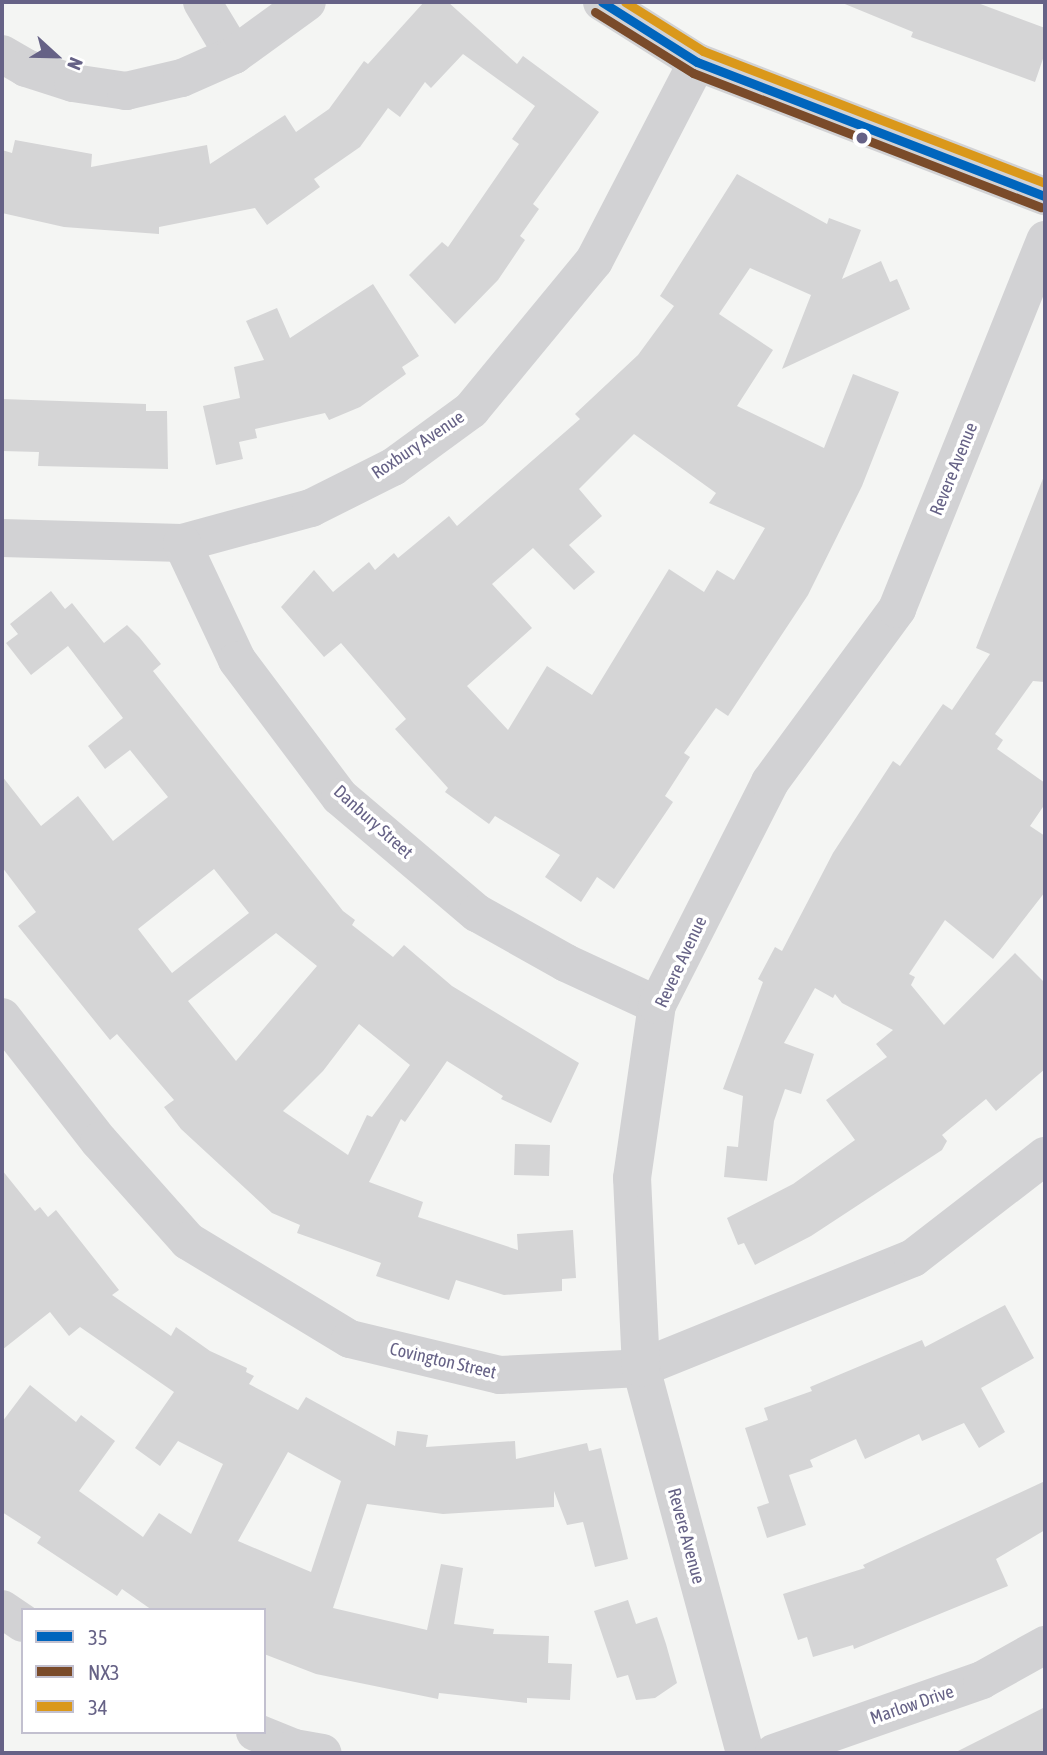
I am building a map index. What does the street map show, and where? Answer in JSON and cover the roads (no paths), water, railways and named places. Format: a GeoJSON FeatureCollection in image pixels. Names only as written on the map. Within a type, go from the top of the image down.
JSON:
{"type":"FeatureCollection","features":[{"type":"Feature","properties":{"kind":"street"},"geometry":{"type":"LineString","coordinates":[[202,2],[234,55]]}},
{"type":"Feature","properties":{"kind":"street"},"geometry":{"type":"LineString","coordinates":[[2,54],[26,68],[74,83],[126,91],[182,78],[234,55],[307,2]]}},
{"type":"Feature","properties":{"kind":"street"},"geometry":{"type":"LineString","coordinates":[[602,2],[697,62],[1045,197]]}},
{"type":"Feature","properties":{"kind":"street","name":"Roxbury Avenue"},"geometry":{"type":"LineString","coordinates":[[2,538],[182,544],[311,508],[393,467],[471,410],[594,261],[697,62]]}},
{"type":"Feature","properties":{"kind":"street","name":"Revere Avenue"},"geometry":{"type":"LineString","coordinates":[[745,1753],[641,1368],[632,1178],[657,1005],[770,782],[897,609],[1045,240]]}},
{"type":"Feature","properties":{"kind":"street","name":"Danbury Street"},"geometry":{"type":"LineString","coordinates":[[182,544],[237,660],[340,797],[477,913],[566,963],[657,1005]]}},
{"type":"Feature","properties":{"kind":"street","name":"Covington Street"},"geometry":{"type":"LineString","coordinates":[[2,1017],[99,1141],[188,1241],[350,1339],[500,1375],[641,1368],[913,1258],[1045,1156]]}},
{"type":"Feature","properties":{"kind":"street"},"geometry":{"type":"LineString","coordinates":[[2,1609],[21,1622]]}},
{"type":"Feature","properties":{"kind":"street","name":"Marlow Drive"},"geometry":{"type":"LineString","coordinates":[[774,1753],[982,1680],[1045,1645]]}},
{"type":"Feature","properties":{"kind":"street"},"geometry":{"type":"LineString","coordinates":[[260,1734],[294,1748],[323,1753]]}}]}
